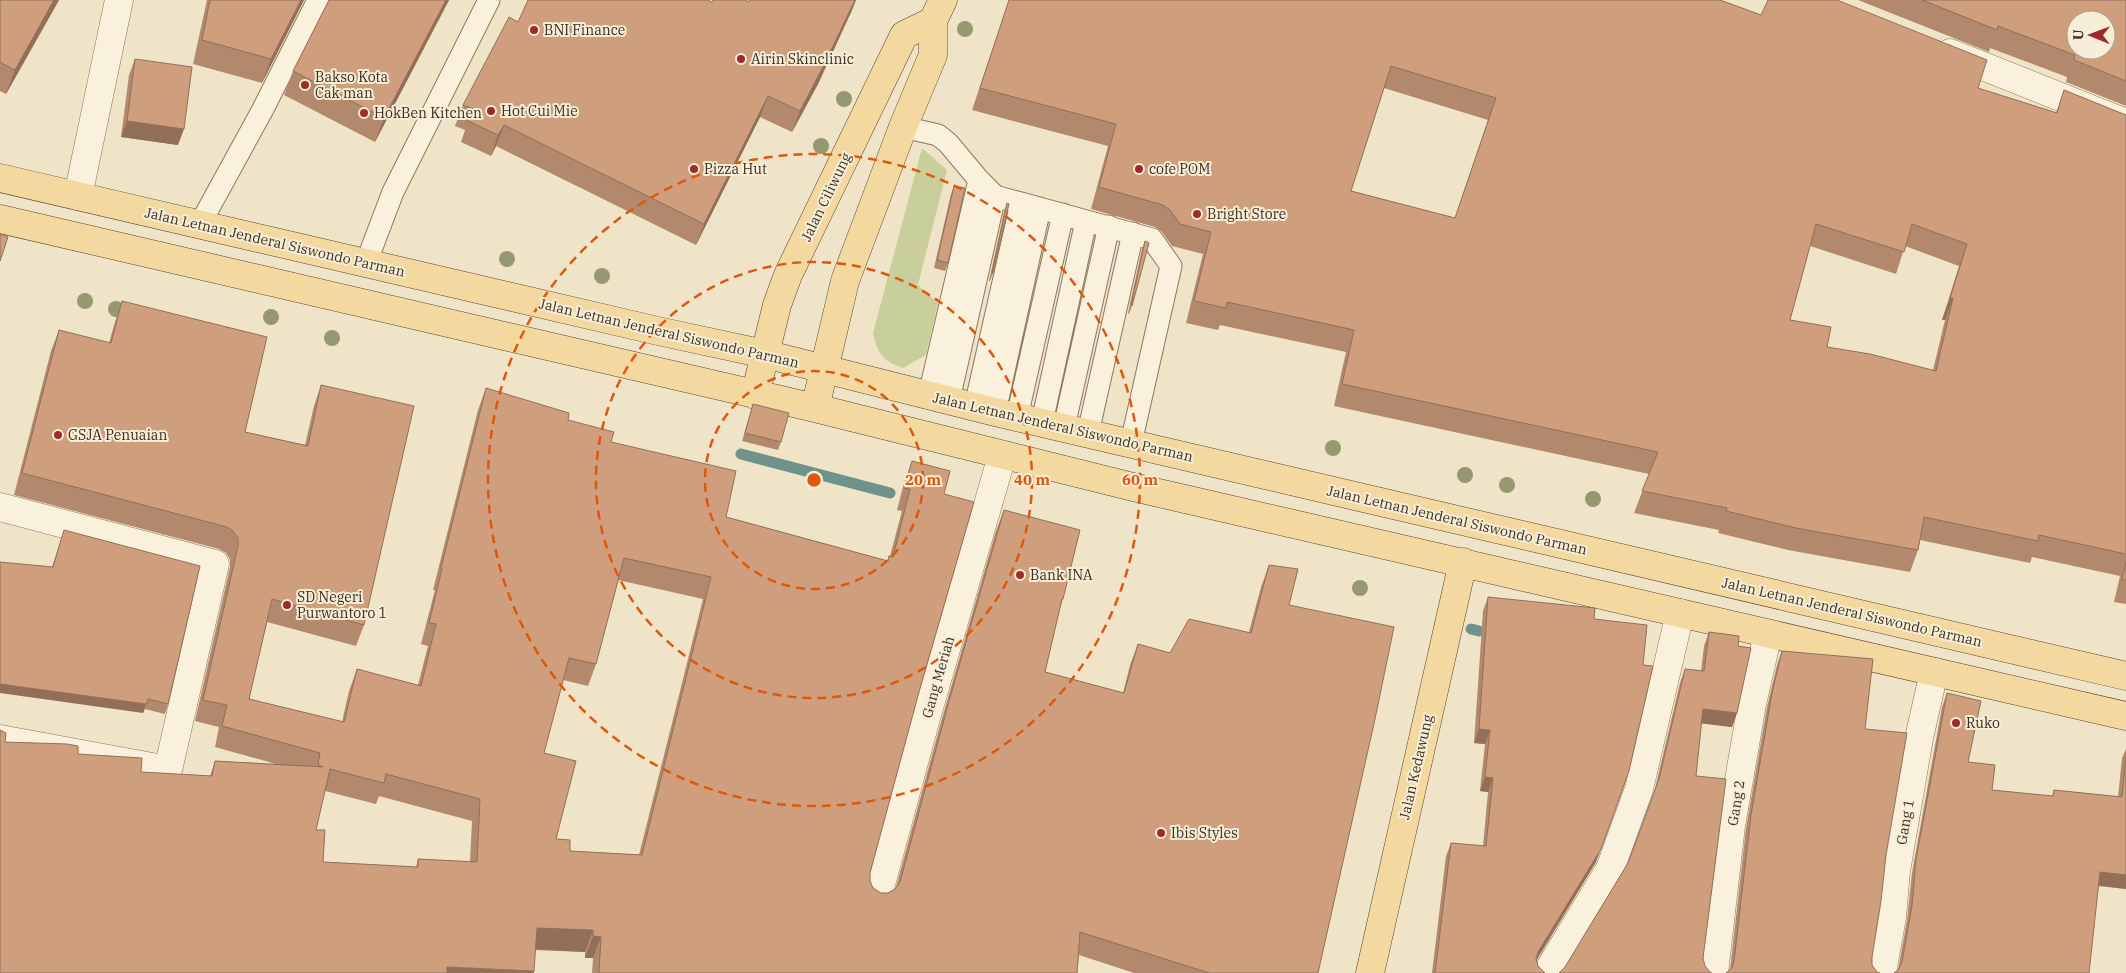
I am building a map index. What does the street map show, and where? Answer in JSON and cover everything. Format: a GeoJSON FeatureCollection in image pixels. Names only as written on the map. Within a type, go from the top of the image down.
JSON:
{"type":"FeatureCollection","features":[{"type":"Feature","properties":{"kind":"main road","name":"Jalan Ciliwung"},"geometry":{"type":"LineString","coordinates":[[815,408],[845,281],[903,127],[934,55],[938,11]]}},
{"type":"Feature","properties":{"kind":"main road","name":"Jalan Ciliwung"},"geometry":{"type":"LineString","coordinates":[[755,395],[785,280],[904,35],[938,11]]}},
{"type":"Feature","properties":{"kind":"main road","name":"Jalan Letnan Jenderal Siswondo Parman"},"geometry":{"type":"LineString","coordinates":[[0,178],[658,331],[765,354],[1007,414],[2126,676]]}},
{"type":"Feature","properties":{"kind":"main road"},"geometry":{"type":"LineString","coordinates":[[0,220],[815,408],[1002,456],[2126,716]]}},
{"type":"Feature","properties":{"kind":"main road","name":"Jalan Kedawung"},"geometry":{"type":"LineString","coordinates":[[1370,973],[1463,562]]}},
{"type":"Feature","properties":{"kind":"street"},"geometry":{"type":"LineString","coordinates":[[78,196],[119,0]]}},
{"type":"Feature","properties":{"kind":"street"},"geometry":{"type":"LineString","coordinates":[[1925,44],[2126,123]]}},
{"type":"Feature","properties":{"kind":"street","name":"Gang Meriah"},"geometry":{"type":"LineString","coordinates":[[877,899],[926,718],[1002,456]]}},
{"type":"Feature","properties":{"kind":"street"},"geometry":{"type":"LineString","coordinates":[[0,506],[215,564],[168,770],[0,739]]}},
{"type":"Feature","properties":{"kind":"street"},"geometry":{"type":"LineString","coordinates":[[1547,973],[1610,869],[1639,790],[1680,613]]}},
{"type":"Feature","properties":{"kind":"street","name":"Gang 2"},"geometry":{"type":"LineString","coordinates":[[1714,973],[1731,826],[1752,704],[1768,634]]}},
{"type":"Feature","properties":{"kind":"street","name":"Gang 1"},"geometry":{"type":"LineString","coordinates":[[1882,973],[1892,918],[1899,852],[1919,738],[1934,672]]}},
{"type":"Feature","properties":{"kind":"lane"},"geometry":{"type":"LineString","coordinates":[[200,224],[263,109],[318,0]]}},
{"type":"Feature","properties":{"kind":"lane"},"geometry":{"type":"LineString","coordinates":[[366,263],[393,192],[489,0]]}},
{"type":"Feature","properties":{"kind":"lane"},"geometry":{"type":"LineString","coordinates":[[903,127],[938,135],[948,143],[995,196],[1152,239],[1170,266],[1131,443]]}},
{"type":"Feature","properties":{"kind":"lane"},"geometry":{"type":"LineString","coordinates":[[979,180],[1007,414]]}},
{"type":"Feature","properties":{"kind":"lane"},"geometry":{"type":"LineString","coordinates":[[995,196],[1007,414]]}},
{"type":"Feature","properties":{"kind":"lane"},"geometry":{"type":"LineString","coordinates":[[1007,414],[1030,205]]}},
{"type":"Feature","properties":{"kind":"lane"},"geometry":{"type":"LineString","coordinates":[[1007,414],[1063,214]]}},
{"type":"Feature","properties":{"kind":"lane"},"geometry":{"type":"LineString","coordinates":[[1007,414],[1086,221]]}},
{"type":"Feature","properties":{"kind":"lane"},"geometry":{"type":"LineString","coordinates":[[1007,414],[1109,226]]}},
{"type":"Feature","properties":{"kind":"lane"},"geometry":{"type":"LineString","coordinates":[[1007,414],[1133,234]]}},
{"type":"Feature","properties":{"kind":"green space"},"geometry":{"type":"Polygon","coordinates":[[[922,148],[947,170],[918,285],[938,303],[926,355],[903,368],[890,363],[882,356],[873,333],[922,148]]]}},
{"type":"Feature","properties":{"kind":"building"},"geometry":{"type":"Polygon","coordinates":[[[0,0],[54,0],[15,70],[0,62],[0,0]]]}},
{"type":"Feature","properties":{"kind":"building"},"geometry":{"type":"Polygon","coordinates":[[[210,0],[301,0],[271,59],[202,40],[210,0]]]}},
{"type":"Feature","properties":{"kind":"building"},"geometry":{"type":"Polygon","coordinates":[[[329,0],[446,0],[384,118],[293,71],[329,0]]]}},
{"type":"Feature","properties":{"kind":"building"},"geometry":{"type":"Polygon","coordinates":[[[528,0],[708,0],[712,2],[713,0],[746,0],[749,2],[750,0],[855,0],[800,111],[768,96],[704,224],[504,125],[498,135],[468,121],[473,109],[463,105],[509,17],[518,22],[528,0]]]}},
{"type":"Feature","properties":{"kind":"building"},"geometry":{"type":"Polygon","coordinates":[[[1009,0],[1720,0],[1761,15],[1768,0],[1837,0],[1987,60],[1978,88],[2057,113],[2064,90],[2126,115],[2126,554],[2039,535],[2038,541],[1924,517],[1918,550],[1796,528],[1726,511],[1727,508],[1642,491],[1658,452],[1342,384],[1354,330],[1227,302],[1226,308],[1194,301],[1211,232],[1180,224],[1170,210],[1163,205],[1099,187],[1116,124],[980,88],[1009,0]],[[1391,66],[1351,191],[1455,218],[1496,98],[1391,66]],[[1816,224],[1790,320],[1831,327],[1827,347],[1870,354],[1936,371],[1953,298],[1950,298],[1967,244],[1912,224],[1904,252],[1816,224]]]}},
{"type":"Feature","properties":{"kind":"building"},"geometry":{"type":"Polygon","coordinates":[[[1922,0],[2126,0],[2126,81],[2074,60],[2116,60],[2116,10],[2066,10],[2066,52],[1998,26],[1997,30],[1922,0]]]}},
{"type":"Feature","properties":{"kind":"building"},"geometry":{"type":"Polygon","coordinates":[[[135,59],[192,67],[184,129],[127,121],[135,59]]]}},
{"type":"Feature","properties":{"kind":"building"},"geometry":{"type":"Polygon","coordinates":[[[954,186],[965,188],[948,263],[937,260],[954,186]]]}},
{"type":"Feature","properties":{"kind":"building"},"geometry":{"type":"Polygon","coordinates":[[[1007,203],[1009,204],[992,273],[1007,203]]]}},
{"type":"Feature","properties":{"kind":"building"},"geometry":{"type":"Polygon","coordinates":[[[0,234],[8,237],[0,261],[0,234]]]}},
{"type":"Feature","properties":{"kind":"building"},"geometry":{"type":"Polygon","coordinates":[[[1145,241],[1149,243],[1132,306],[1131,305],[1145,241]]]}},
{"type":"Feature","properties":{"kind":"building"},"geometry":{"type":"Polygon","coordinates":[[[122,301],[267,337],[245,432],[308,446],[321,385],[414,406],[364,625],[272,599],[249,699],[344,722],[357,669],[421,686],[436,624],[429,623],[486,388],[569,413],[568,420],[614,432],[611,442],[736,471],[726,517],[888,561],[889,556],[893,557],[910,489],[904,488],[912,461],[950,471],[944,494],[974,502],[919,692],[870,873],[870,881],[873,888],[881,893],[888,893],[895,889],[900,882],[949,701],[1004,510],[1080,530],[1045,672],[1124,693],[1138,644],[1170,653],[1189,619],[1251,633],[1269,565],[1298,569],[1289,605],[1394,627],[1318,973],[1209,973],[1080,932],[1077,973],[599,973],[601,937],[593,936],[593,930],[537,928],[534,971],[447,967],[447,973],[0,973],[0,730],[6,733],[5,742],[67,744],[78,746],[78,754],[142,758],[141,772],[212,776],[215,761],[323,767],[318,765],[320,753],[222,726],[227,705],[203,700],[238,546],[238,538],[233,531],[227,527],[22,473],[59,330],[111,343],[122,301]],[[624,558],[596,664],[569,658],[544,753],[576,761],[556,839],[570,840],[570,851],[642,855],[711,577],[624,558]],[[330,769],[316,830],[325,830],[323,862],[418,867],[418,859],[477,862],[480,799],[386,774],[384,783],[330,769]]]}},
{"type":"Feature","properties":{"kind":"building"},"geometry":{"type":"Polygon","coordinates":[[[753,404],[789,413],[781,442],[745,433],[753,404]]]}},
{"type":"Feature","properties":{"kind":"building"},"geometry":{"type":"Polygon","coordinates":[[[64,530],[200,566],[168,704],[148,699],[146,704],[0,684],[0,562],[53,567],[64,530]]]}},
{"type":"Feature","properties":{"kind":"building"},"geometry":{"type":"Polygon","coordinates":[[[2126,562],[2126,580],[2122,580],[2126,562]]]}},
{"type":"Feature","properties":{"kind":"building"},"geometry":{"type":"Polygon","coordinates":[[[1488,597],[1595,608],[1594,619],[1647,625],[1643,665],[1653,666],[1629,771],[1601,849],[1538,952],[1536,959],[1538,966],[1545,973],[1435,973],[1451,843],[1486,846],[1493,778],[1485,777],[1490,730],[1479,729],[1488,597]]]}},
{"type":"Feature","properties":{"kind":"building"},"geometry":{"type":"Polygon","coordinates":[[[1709,632],[1739,636],[1738,646],[1751,648],[1737,713],[1703,709],[1696,776],[1726,779],[1703,958],[1705,966],[1712,973],[1559,973],[1565,967],[1628,863],[1659,779],[1685,669],[1704,671],[1709,632]]]}},
{"type":"Feature","properties":{"kind":"building"},"geometry":{"type":"Polygon","coordinates":[[[1782,651],[1873,659],[1865,729],[1907,733],[1886,855],[1872,957],[1872,965],[1880,973],[1726,973],[1732,968],[1734,961],[1751,815],[1772,693],[1782,651]]]}},
{"type":"Feature","properties":{"kind":"building"},"geometry":{"type":"Polygon","coordinates":[[[1947,693],[1981,701],[1968,762],[1995,765],[1992,790],[2053,796],[2054,790],[2122,797],[2126,757],[2126,875],[2100,872],[2089,973],[1894,973],[1899,969],[1902,962],[1912,906],[1916,859],[1947,693]]]}},
{"type":"Feature","properties":{"kind":"waterway"},"geometry":{"type":"LineString","coordinates":[[741,454],[890,493]]}},
{"type":"Feature","properties":{"kind":"waterway"},"geometry":{"type":"LineString","coordinates":[[1471,629],[1479,631]]}},
{"type":"Feature","properties":{"kind":"place","name":"BNI Finance"},"geometry":{"type":"Point","coordinates":[534,30]}},
{"type":"Feature","properties":{"kind":"place","name":"Airin Skinclinic"},"geometry":{"type":"Point","coordinates":[741,59]}},
{"type":"Feature","properties":{"kind":"place","name":"Bakso Kota Cak man"},"geometry":{"type":"Point","coordinates":[305,85]}},
{"type":"Feature","properties":{"kind":"place","name":"Hot Cui Mie"},"geometry":{"type":"Point","coordinates":[491,111]}},
{"type":"Feature","properties":{"kind":"place","name":"HokBen Kitchen"},"geometry":{"type":"Point","coordinates":[364,113]}},
{"type":"Feature","properties":{"kind":"place","name":"Pizza Hut"},"geometry":{"type":"Point","coordinates":[694,169]}},
{"type":"Feature","properties":{"kind":"place","name":"cofe POM"},"geometry":{"type":"Point","coordinates":[1139,169]}},
{"type":"Feature","properties":{"kind":"place","name":"Bright Store"},"geometry":{"type":"Point","coordinates":[1197,214]}},
{"type":"Feature","properties":{"kind":"place","name":"GSJA Penuaian"},"geometry":{"type":"Point","coordinates":[58,435]}},
{"type":"Feature","properties":{"kind":"place","name":"Bank INA"},"geometry":{"type":"Point","coordinates":[1020,575]}},
{"type":"Feature","properties":{"kind":"place","name":"SD Negeri Purwantoro 1"},"geometry":{"type":"Point","coordinates":[287,605]}},
{"type":"Feature","properties":{"kind":"place","name":"Ruko"},"geometry":{"type":"Point","coordinates":[1956,723]}},
{"type":"Feature","properties":{"kind":"place","name":"Ibis Styles"},"geometry":{"type":"Point","coordinates":[1161,833]}}]}
